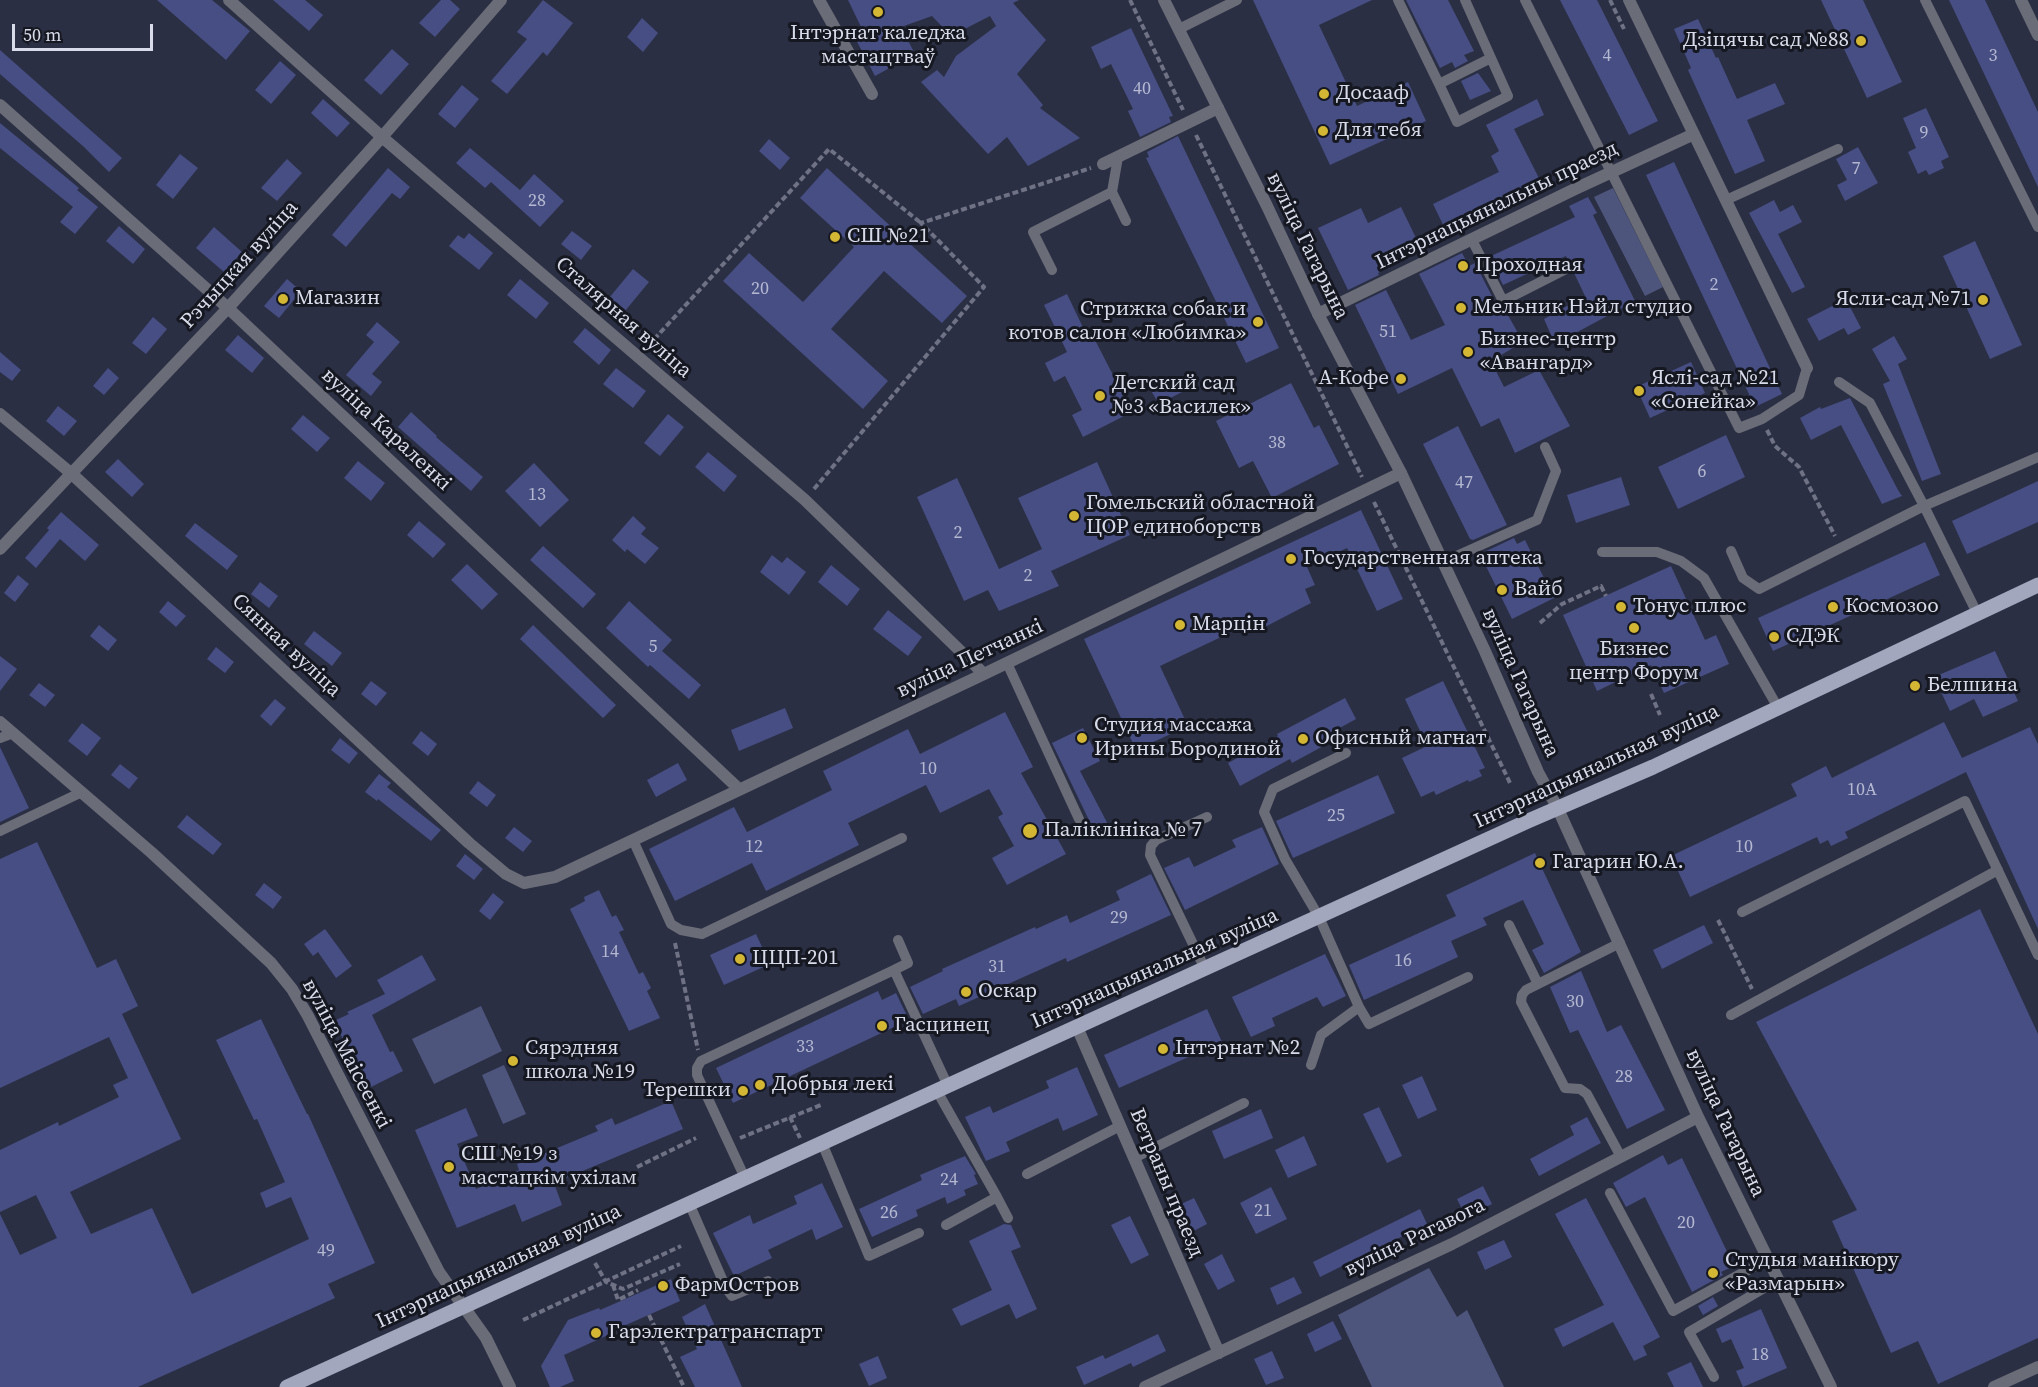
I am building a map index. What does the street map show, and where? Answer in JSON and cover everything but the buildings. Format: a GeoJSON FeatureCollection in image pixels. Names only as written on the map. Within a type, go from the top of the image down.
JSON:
{"type":"FeatureCollection","features":[{"type":"Feature","properties":{"kind":"main road","name":"Інтэрнацыянальная вуліца"},"geometry":{"type":"LineString","coordinates":[[287,1387],[1528,821],[1653,767],[1777,706],[2038,585]]}},
{"type":"Feature","properties":{"kind":"street","name":"Сталярная вуліца"},"geometry":{"type":"LineString","coordinates":[[229,0],[382,137],[805,500],[984,674]]}},
{"type":"Feature","properties":{"kind":"street","name":"Рэчыцкая вуліца"},"geometry":{"type":"LineString","coordinates":[[0,549],[228,308],[382,137],[501,0]]}},
{"type":"Feature","properties":{"kind":"street"},"geometry":{"type":"LineString","coordinates":[[819,0],[872,94]]}},
{"type":"Feature","properties":{"kind":"street","name":"вуліца Гагарына"},"geometry":{"type":"LineString","coordinates":[[1164,0],[1318,314],[1401,472],[1698,1117],[1831,1387]]}},
{"type":"Feature","properties":{"kind":"street"},"geometry":{"type":"LineString","coordinates":[[1629,0],[1807,368]]}},
{"type":"Feature","properties":{"kind":"street"},"geometry":{"type":"LineString","coordinates":[[2021,0],[2038,35]]}},
{"type":"Feature","properties":{"kind":"street","name":"вуліца Караленкі"},"geometry":{"type":"LineString","coordinates":[[0,105],[228,308],[739,789]]}},
{"type":"Feature","properties":{"kind":"street"},"geometry":{"type":"LineString","coordinates":[[1103,164],[1218,108]]}},
{"type":"Feature","properties":{"kind":"street","name":"Інтэрнацыянальны праезд"},"geometry":{"type":"LineString","coordinates":[[1318,314],[1694,134]]}},
{"type":"Feature","properties":{"kind":"street","name":"Сянная вуліца"},"geometry":{"type":"LineString","coordinates":[[0,414],[72,474],[506,874],[524,883],[555,877]]}},
{"type":"Feature","properties":{"kind":"street","name":"вуліца Петчанкі"},"geometry":{"type":"LineString","coordinates":[[555,877],[1007,663],[1401,472]]}},
{"type":"Feature","properties":{"kind":"street","name":"вуліца Маісеенкі"},"geometry":{"type":"LineString","coordinates":[[0,722],[152,853],[271,963],[292,989],[439,1272],[486,1338],[510,1387]]}},
{"type":"Feature","properties":{"kind":"street","name":"Ветраны праезд"},"geometry":{"type":"LineString","coordinates":[[1077,1027],[1219,1353]]}},
{"type":"Feature","properties":{"kind":"street","name":"вуліца Рагавога"},"geometry":{"type":"LineString","coordinates":[[1145,1387],[1452,1244],[1698,1117]]}},
{"type":"Feature","properties":{"kind":"street"},"geometry":{"type":"LineString","coordinates":[[1994,1387],[2038,1367]]}},
{"type":"Feature","properties":{"kind":"lane"},"geometry":{"type":"LineString","coordinates":[[1179,28],[1237,0]]}},
{"type":"Feature","properties":{"kind":"lane"},"geometry":{"type":"LineString","coordinates":[[1398,0],[1457,122],[1508,96],[1465,0]]}},
{"type":"Feature","properties":{"kind":"lane"},"geometry":{"type":"LineString","coordinates":[[1525,0],[1739,428],[1762,418],[1798,395],[1807,368]]}},
{"type":"Feature","properties":{"kind":"lane"},"geometry":{"type":"LineString","coordinates":[[1925,0],[2038,227]]}},
{"type":"Feature","properties":{"kind":"lane"},"geometry":{"type":"LineString","coordinates":[[1439,84],[1491,58]]}},
{"type":"Feature","properties":{"kind":"lane"},"geometry":{"type":"LineString","coordinates":[[1726,200],[1838,148]]}},
{"type":"Feature","properties":{"kind":"lane"},"geometry":{"type":"LineString","coordinates":[[1118,157],[1112,192],[1126,220]]}},
{"type":"Feature","properties":{"kind":"lane"},"geometry":{"type":"LineString","coordinates":[[1052,270],[1033,232],[1112,192]]}},
{"type":"Feature","properties":{"kind":"lane"},"geometry":{"type":"LineString","coordinates":[[1472,240],[1503,301],[1564,270]]}},
{"type":"Feature","properties":{"kind":"lane"},"geometry":{"type":"LineString","coordinates":[[1839,382],[1870,403],[1977,613]]}},
{"type":"Feature","properties":{"kind":"lane"},"geometry":{"type":"LineString","coordinates":[[1443,562],[1537,520],[1556,471],[1545,447]]}},
{"type":"Feature","properties":{"kind":"lane"},"geometry":{"type":"LineString","coordinates":[[1731,551],[1743,578],[1759,589],[1924,506],[2038,457]]}},
{"type":"Feature","properties":{"kind":"lane"},"geometry":{"type":"LineString","coordinates":[[1602,552],[1657,552],[1681,561],[1704,578],[1777,706]]}},
{"type":"Feature","properties":{"kind":"lane"},"geometry":{"type":"LineString","coordinates":[[1007,663],[1079,819]]}},
{"type":"Feature","properties":{"kind":"lane"},"geometry":{"type":"LineString","coordinates":[[0,738],[13,733]]}},
{"type":"Feature","properties":{"kind":"lane"},"geometry":{"type":"LineString","coordinates":[[1346,753],[1273,789],[1264,812],[1285,859],[1319,917],[1359,1007],[1369,1024],[1468,977]]}},
{"type":"Feature","properties":{"kind":"lane"},"geometry":{"type":"LineString","coordinates":[[0,831],[82,792]]}},
{"type":"Feature","properties":{"kind":"lane"},"geometry":{"type":"LineString","coordinates":[[1742,912],[1965,801],[2038,955]]}},
{"type":"Feature","properties":{"kind":"lane"},"geometry":{"type":"LineString","coordinates":[[1205,969],[1150,855],[1151,846],[1156,840],[1207,817]]}},
{"type":"Feature","properties":{"kind":"lane"},"geometry":{"type":"LineString","coordinates":[[633,840],[671,924],[681,930],[702,934],[902,838]]}},
{"type":"Feature","properties":{"kind":"lane"},"geometry":{"type":"LineString","coordinates":[[1731,1015],[1998,870]]}},
{"type":"Feature","properties":{"kind":"lane"},"geometry":{"type":"LineString","coordinates":[[1509,925],[1538,984]]}},
{"type":"Feature","properties":{"kind":"lane"},"geometry":{"type":"LineString","coordinates":[[745,1178],[696,1075],[700,1061],[908,963],[898,940]]}},
{"type":"Feature","properties":{"kind":"lane"},"geometry":{"type":"LineString","coordinates":[[1620,944],[1526,990],[1521,1002],[1565,1088],[1580,1089],[1587,1094],[1621,1157]]}},
{"type":"Feature","properties":{"kind":"lane"},"geometry":{"type":"LineString","coordinates":[[894,970],[942,1088],[1008,1218]]}},
{"type":"Feature","properties":{"kind":"lane"},"geometry":{"type":"LineString","coordinates":[[1311,1065],[1322,1035],[1359,1007]]}},
{"type":"Feature","properties":{"kind":"lane"},"geometry":{"type":"LineString","coordinates":[[1134,1158],[1244,1103]]}},
{"type":"Feature","properties":{"kind":"lane"},"geometry":{"type":"LineString","coordinates":[[1026,1174],[1120,1126]]}},
{"type":"Feature","properties":{"kind":"lane"},"geometry":{"type":"LineString","coordinates":[[822,1143],[869,1256],[919,1233]]}},
{"type":"Feature","properties":{"kind":"lane"},"geometry":{"type":"LineString","coordinates":[[1610,1193],[1672,1311],[1768,1259]]}},
{"type":"Feature","properties":{"kind":"lane"},"geometry":{"type":"LineString","coordinates":[[946,1225],[997,1197]]}},
{"type":"Feature","properties":{"kind":"lane"},"geometry":{"type":"LineString","coordinates":[[690,1203],[726,1288],[732,1296],[768,1281]]}},
{"type":"Feature","properties":{"kind":"lane"},"geometry":{"type":"LineString","coordinates":[[1714,1377],[1689,1332],[1779,1280]]}},
{"type":"Feature","properties":{"kind":"path"},"geometry":{"type":"LineString","coordinates":[[1130,0],[1511,785]]}},
{"type":"Feature","properties":{"kind":"path"},"geometry":{"type":"LineString","coordinates":[[638,357],[829,148],[921,223],[984,287],[805,500]]}},
{"type":"Feature","properties":{"kind":"path"},"geometry":{"type":"LineString","coordinates":[[921,223],[1103,164]]}},
{"type":"Feature","properties":{"kind":"path"},"geometry":{"type":"LineString","coordinates":[[1762,418],[1775,446],[1799,467],[1841,547]]}},
{"type":"Feature","properties":{"kind":"path"},"geometry":{"type":"LineString","coordinates":[[1540,623],[1562,604],[1601,586],[1606,596]]}},
{"type":"Feature","properties":{"kind":"path"},"geometry":{"type":"LineString","coordinates":[[1651,694],[1660,715]]}},
{"type":"Feature","properties":{"kind":"path"},"geometry":{"type":"LineString","coordinates":[[1718,920],[1757,1001]]}},
{"type":"Feature","properties":{"kind":"path"},"geometry":{"type":"LineString","coordinates":[[671,924],[700,1061]]}},
{"type":"Feature","properties":{"kind":"path"},"geometry":{"type":"LineString","coordinates":[[728,1143],[821,1105]]}},
{"type":"Feature","properties":{"kind":"path"},"geometry":{"type":"LineString","coordinates":[[790,1117],[806,1149]]}},
{"type":"Feature","properties":{"kind":"path"},"geometry":{"type":"LineString","coordinates":[[637,1167],[696,1138]]}},
{"type":"Feature","properties":{"kind":"path"},"geometry":{"type":"LineString","coordinates":[[523,1320],[681,1246]]}},
{"type":"Feature","properties":{"kind":"path"},"geometry":{"type":"LineString","coordinates":[[606,1282],[622,1289],[680,1264]]}},
{"type":"Feature","properties":{"kind":"path"},"geometry":{"type":"LineString","coordinates":[[612,1285],[618,1300],[638,1290]]}},
{"type":"Feature","properties":{"kind":"path"},"geometry":{"type":"LineString","coordinates":[[650,1315],[684,1387]]}},
{"type":"Feature","properties":{"kind":"shaded area"},"geometry":{"type":"Polygon","coordinates":[[[1613,188],[1663,287],[1645,296],[1594,197],[1613,188]]]}},
{"type":"Feature","properties":{"kind":"shaded area"},"geometry":{"type":"Polygon","coordinates":[[[481,1006],[502,1051],[434,1084],[412,1039],[481,1006]]]}},
{"type":"Feature","properties":{"kind":"shaded area"},"geometry":{"type":"Polygon","coordinates":[[[504,1065],[526,1114],[503,1124],[482,1075],[504,1065]]]}},
{"type":"Feature","properties":{"kind":"shaded area"},"geometry":{"type":"Polygon","coordinates":[[[1429,1268],[1457,1317],[1467,1310],[1504,1387],[1372,1387],[1338,1315],[1429,1268]]]}},
{"type":"Feature","properties":{"kind":"place","name":"Інтэрнат каледжа мастацтваў"},"geometry":{"type":"Point","coordinates":[878,12]}},
{"type":"Feature","properties":{"kind":"place","name":"Дзіцячы сад №88"},"geometry":{"type":"Point","coordinates":[1861,41]}},
{"type":"Feature","properties":{"kind":"place","name":"Досааф"},"geometry":{"type":"Point","coordinates":[1324,94]}},
{"type":"Feature","properties":{"kind":"place","name":"Для тебя"},"geometry":{"type":"Point","coordinates":[1323,131]}},
{"type":"Feature","properties":{"kind":"place","name":"СШ №21"},"geometry":{"type":"Point","coordinates":[835,237]}},
{"type":"Feature","properties":{"kind":"place","name":"Проходная"},"geometry":{"type":"Point","coordinates":[1463,266]}},
{"type":"Feature","properties":{"kind":"place","name":"Магазин"},"geometry":{"type":"Point","coordinates":[283,299]}},
{"type":"Feature","properties":{"kind":"place","name":"Ясли-сад №71"},"geometry":{"type":"Point","coordinates":[1983,300]}},
{"type":"Feature","properties":{"kind":"place","name":"Мельник Нэйл студио"},"geometry":{"type":"Point","coordinates":[1461,308]}},
{"type":"Feature","properties":{"kind":"place","name":"Стрижка собак и котов салон «Любимка»"},"geometry":{"type":"Point","coordinates":[1258,322]}},
{"type":"Feature","properties":{"kind":"place","name":"Бизнес-центр «Авангард»"},"geometry":{"type":"Point","coordinates":[1468,352]}},
{"type":"Feature","properties":{"kind":"place","name":"А-Кофе"},"geometry":{"type":"Point","coordinates":[1401,379]}},
{"type":"Feature","properties":{"kind":"place","name":"Яслі-сад №21 «Сонейка»"},"geometry":{"type":"Point","coordinates":[1639,391]}},
{"type":"Feature","properties":{"kind":"place","name":"Детский сад №3 «Василек»"},"geometry":{"type":"Point","coordinates":[1100,396]}},
{"type":"Feature","properties":{"kind":"place","name":"Гомельский областной ЦОР единоборств"},"geometry":{"type":"Point","coordinates":[1074,516]}},
{"type":"Feature","properties":{"kind":"place","name":"Государственная аптека"},"geometry":{"type":"Point","coordinates":[1291,559]}},
{"type":"Feature","properties":{"kind":"place","name":"Вайб"},"geometry":{"type":"Point","coordinates":[1502,590]}},
{"type":"Feature","properties":{"kind":"place","name":"Тонус плюс"},"geometry":{"type":"Point","coordinates":[1621,607]}},
{"type":"Feature","properties":{"kind":"place","name":"Космозоо"},"geometry":{"type":"Point","coordinates":[1833,607]}},
{"type":"Feature","properties":{"kind":"place","name":"Марцін"},"geometry":{"type":"Point","coordinates":[1180,625]}},
{"type":"Feature","properties":{"kind":"place","name":"Бизнес центр Форум"},"geometry":{"type":"Point","coordinates":[1634,628]}},
{"type":"Feature","properties":{"kind":"place","name":"СДЭК"},"geometry":{"type":"Point","coordinates":[1774,637]}},
{"type":"Feature","properties":{"kind":"place","name":"Белшина"},"geometry":{"type":"Point","coordinates":[1915,686]}},
{"type":"Feature","properties":{"kind":"place","name":"Студия массажа Ирины Бородиной"},"geometry":{"type":"Point","coordinates":[1082,738]}},
{"type":"Feature","properties":{"kind":"place","name":"Офисный магнат"},"geometry":{"type":"Point","coordinates":[1303,739]}},
{"type":"Feature","properties":{"kind":"place","name":"Паліклініка № 7"},"geometry":{"type":"Point","coordinates":[1030,831]}},
{"type":"Feature","properties":{"kind":"place","name":"Гагарин Ю.А."},"geometry":{"type":"Point","coordinates":[1540,863]}},
{"type":"Feature","properties":{"kind":"place","name":"ЦЦП-201"},"geometry":{"type":"Point","coordinates":[740,959]}},
{"type":"Feature","properties":{"kind":"place","name":"Оскар"},"geometry":{"type":"Point","coordinates":[966,992]}},
{"type":"Feature","properties":{"kind":"place","name":"Гасцинец"},"geometry":{"type":"Point","coordinates":[882,1026]}},
{"type":"Feature","properties":{"kind":"place","name":"Інтэрнат №2"},"geometry":{"type":"Point","coordinates":[1163,1049]}},
{"type":"Feature","properties":{"kind":"place","name":"Сярэдняя школа №19"},"geometry":{"type":"Point","coordinates":[513,1061]}},
{"type":"Feature","properties":{"kind":"place","name":"Добрыя лекі"},"geometry":{"type":"Point","coordinates":[760,1085]}},
{"type":"Feature","properties":{"kind":"place","name":"Терешки"},"geometry":{"type":"Point","coordinates":[743,1091]}},
{"type":"Feature","properties":{"kind":"place","name":"СШ №19 з мастацкім ухілам"},"geometry":{"type":"Point","coordinates":[449,1167]}},
{"type":"Feature","properties":{"kind":"place","name":"Студыя манікюру «Размарын»"},"geometry":{"type":"Point","coordinates":[1713,1273]}},
{"type":"Feature","properties":{"kind":"place","name":"ФармОстров"},"geometry":{"type":"Point","coordinates":[663,1286]}},
{"type":"Feature","properties":{"kind":"place","name":"Гарэлектратранспарт"},"geometry":{"type":"Point","coordinates":[596,1333]}}]}
